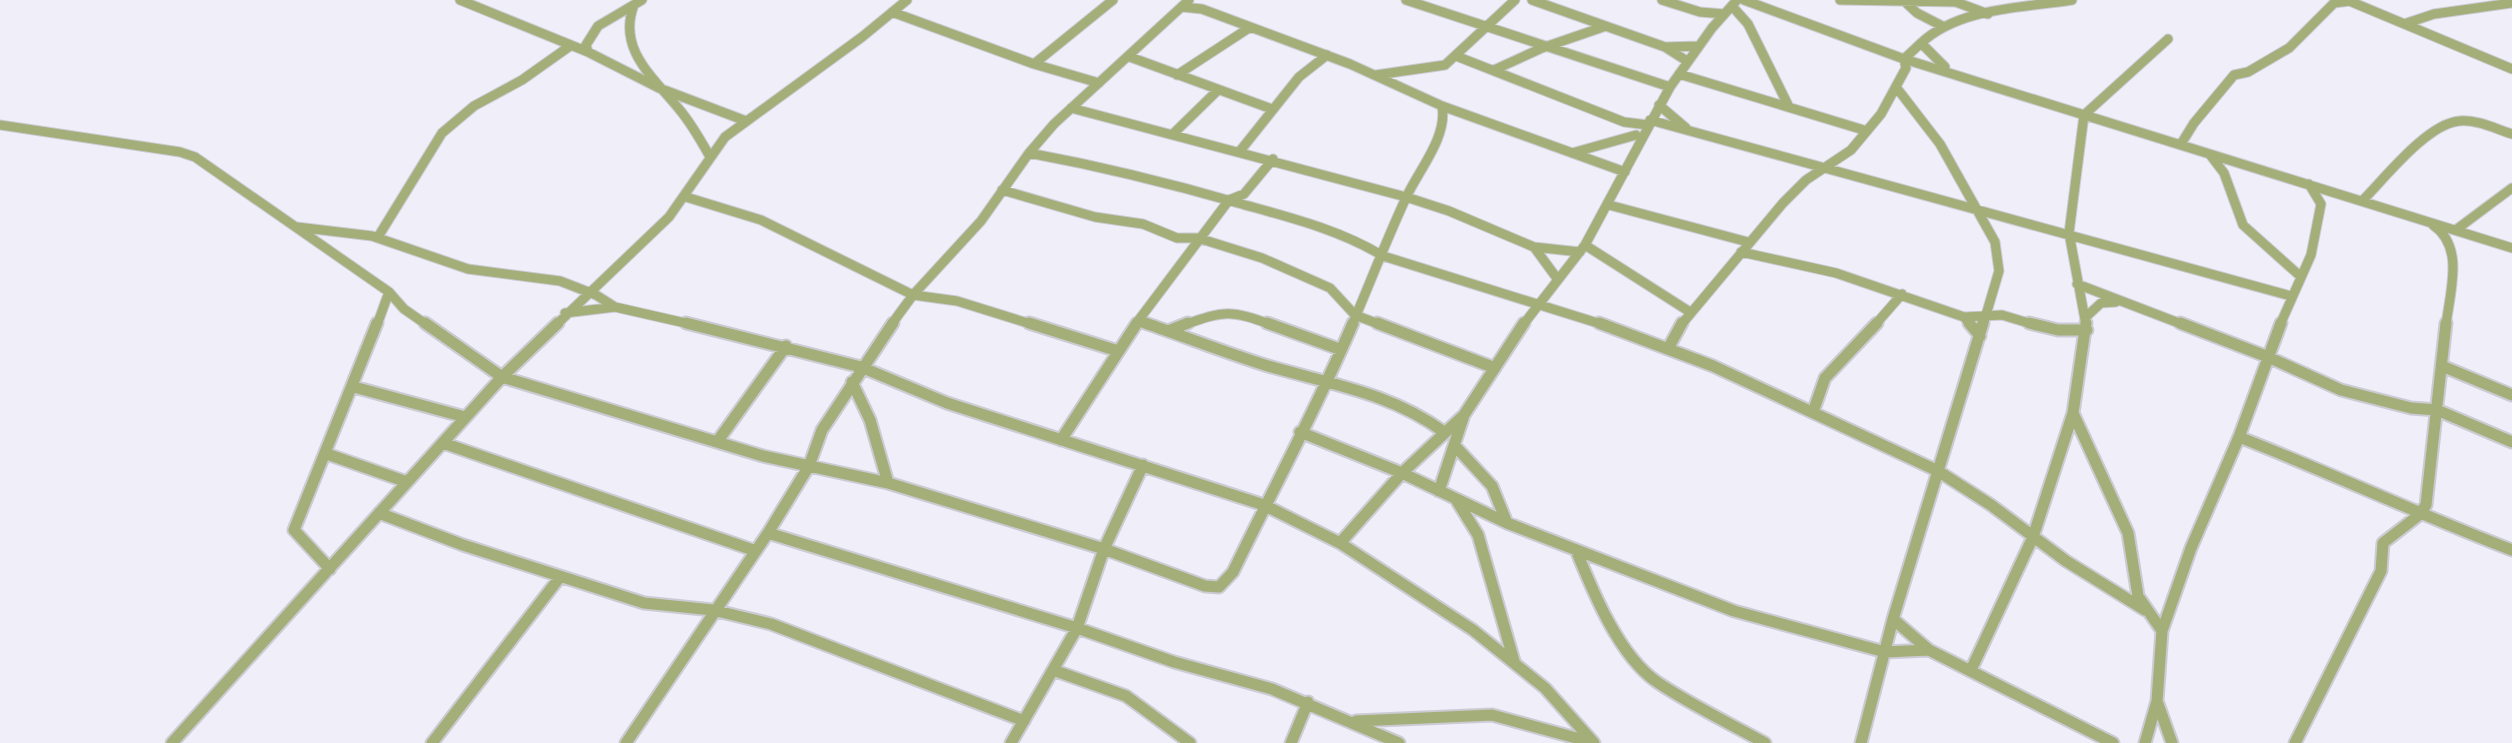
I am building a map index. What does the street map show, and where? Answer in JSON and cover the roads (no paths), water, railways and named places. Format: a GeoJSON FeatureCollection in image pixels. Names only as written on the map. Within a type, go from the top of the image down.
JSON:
{"type":"FeatureCollection","features":[{"type":"Feature","properties":{"kind":"street"},"geometry":{"type":"LineString","coordinates":[[460,0],[588,52],[659,88],[746,121]]}},
{"type":"Feature","properties":{"kind":"street"},"geometry":{"type":"LineString","coordinates":[[172,743],[502,377],[686,197],[709,155],[725,137],[862,37],[907,0]]}},
{"type":"Feature","properties":{"kind":"street"},"geometry":{"type":"LineString","coordinates":[[1034,64],[1113,0]]}},
{"type":"Feature","properties":{"kind":"street"},"geometry":{"type":"LineString","coordinates":[[1406,0],[1670,88]]}},
{"type":"Feature","properties":{"kind":"street"},"geometry":{"type":"LineString","coordinates":[[1376,75],[1440,67],[1457,56],[1515,0]]}},
{"type":"Feature","properties":{"kind":"street"},"geometry":{"type":"LineString","coordinates":[[1532,0],[1665,47],[1687,61]]}},
{"type":"Feature","properties":{"kind":"street"},"geometry":{"type":"LineString","coordinates":[[1662,0],[1700,12],[1724,14]]}},
{"type":"Feature","properties":{"kind":"street"},"geometry":{"type":"LineString","coordinates":[[1744,0],[1905,64],[1921,64],[1955,73],[2512,248]]}},
{"type":"Feature","properties":{"kind":"street"},"geometry":{"type":"LineString","coordinates":[[1840,0],[1956,2],[1990,14]]}},
{"type":"Feature","properties":{"kind":"street"},"geometry":{"type":"LineString","coordinates":[[2048,0],[2067,1]]}},
{"type":"Feature","properties":{"kind":"street"},"geometry":{"type":"LineString","coordinates":[[1669,347],[1690,312],[1748,242],[1806,180],[1828,169],[1851,150],[1867,131],[1896,87],[1905,64],[1924,39],[1944,27],[1990,14],[2067,1]]}},
{"type":"Feature","properties":{"kind":"street"},"geometry":{"type":"LineString","coordinates":[[2181,144],[2194,123],[2234,75],[2248,72],[2289,48],[2333,1],[2349,1],[2407,23],[2512,69]]}},
{"type":"Feature","properties":{"kind":"street"},"geometry":{"type":"LineString","coordinates":[[588,52],[586,45],[591,33],[638,2]]}},
{"type":"Feature","properties":{"kind":"street"},"geometry":{"type":"LineString","coordinates":[[638,2],[626,23],[626,33],[638,59],[691,124],[709,155]]}},
{"type":"Feature","properties":{"kind":"street"},"geometry":{"type":"LineString","coordinates":[[1188,2],[1202,9]]}},
{"type":"Feature","properties":{"kind":"street"},"geometry":{"type":"LineString","coordinates":[[1188,2],[1249,28],[1376,75],[1442,106],[1625,172]]}},
{"type":"Feature","properties":{"kind":"street"},"geometry":{"type":"LineString","coordinates":[[626,743],[713,610],[768,533],[809,466],[822,430],[861,367],[913,295],[981,221],[1029,153],[1071,108],[1188,2]]}},
{"type":"Feature","properties":{"kind":"street"},"geometry":{"type":"LineString","coordinates":[[1904,2],[1917,13],[1944,27]]}},
{"type":"Feature","properties":{"kind":"street"},"geometry":{"type":"LineString","coordinates":[[1340,543],[1402,473],[1464,415],[1556,277],[1583,248],[1609,205],[1638,136],[1687,61],[1734,3],[1742,13],[1773,82],[1789,107]]}},
{"type":"Feature","properties":{"kind":"street"},"geometry":{"type":"LineString","coordinates":[[2407,23],[2434,14],[2494,8],[2512,3]]}},
{"type":"Feature","properties":{"kind":"street"},"geometry":{"type":"LineString","coordinates":[[892,12],[1034,64],[1099,83]]}},
{"type":"Feature","properties":{"kind":"street"},"geometry":{"type":"LineString","coordinates":[[1700,12],[1712,28]]}},
{"type":"Feature","properties":{"kind":"street"},"geometry":{"type":"LineString","coordinates":[[1917,13],[1924,39],[1933,58],[1955,73]]}},
{"type":"Feature","properties":{"kind":"street"},"geometry":{"type":"LineString","coordinates":[[1494,70],[1515,64],[1547,46],[1573,40],[1606,26]]}},
{"type":"Feature","properties":{"kind":"street"},"geometry":{"type":"LineString","coordinates":[[1178,75],[1249,28]]}},
{"type":"Feature","properties":{"kind":"street"},"geometry":{"type":"LineString","coordinates":[[1971,670],[2033,537],[2073,413],[2087,330],[2087,316],[2077,284],[2069,233],[2084,115],[2168,39]]}},
{"type":"Feature","properties":{"kind":"street"},"geometry":{"type":"LineString","coordinates":[[378,237],[442,133],[474,106],[522,80],[570,46]]}},
{"type":"Feature","properties":{"kind":"street"},"geometry":{"type":"LineString","coordinates":[[1665,47],[1699,46]]}},
{"type":"Feature","properties":{"kind":"street"},"geometry":{"type":"LineString","coordinates":[[1240,151],[1299,77],[1326,55]]}},
{"type":"Feature","properties":{"kind":"street"},"geometry":{"type":"LineString","coordinates":[[1457,56],[1624,122],[1649,122],[1688,130],[1977,212],[2069,233],[2291,296]]}},
{"type":"Feature","properties":{"kind":"street"},"geometry":{"type":"LineString","coordinates":[[1130,57],[1272,109]]}},
{"type":"Feature","properties":{"kind":"street"},"geometry":{"type":"LineString","coordinates":[[1679,74],[1867,131]]}},
{"type":"Feature","properties":{"kind":"street"},"geometry":{"type":"LineString","coordinates":[[1861,743],[1893,619],[1999,271],[1999,249],[1995,236],[1977,212],[1950,156],[1896,87]]}},
{"type":"Feature","properties":{"kind":"street"},"geometry":{"type":"LineString","coordinates":[[1174,133],[1217,91]]}},
{"type":"Feature","properties":{"kind":"street"},"geometry":{"type":"LineString","coordinates":[[1659,105],[1688,130]]}},
{"type":"Feature","properties":{"kind":"street"},"geometry":{"type":"LineString","coordinates":[[0,125],[187,155],[389,292],[404,309],[502,377],[717,442],[888,483],[1104,548],[1205,586],[1219,587],[1233,572],[1300,432],[1329,380],[1339,349],[1444,117],[1442,106]]}},
{"type":"Feature","properties":{"kind":"street"},"geometry":{"type":"LineString","coordinates":[[1071,108],[1273,159],[1406,197],[1449,211],[1534,247],[1583,248],[1690,312]]}},
{"type":"Feature","properties":{"kind":"street"},"geometry":{"type":"LineString","coordinates":[[1444,117],[1459,112]]}},
{"type":"Feature","properties":{"kind":"street"},"geometry":{"type":"LineString","coordinates":[[2363,200],[2413,149],[2450,122],[2461,121],[2512,134]]}},
{"type":"Feature","properties":{"kind":"street"},"geometry":{"type":"LineString","coordinates":[[1624,122],[1638,136]]}},
{"type":"Feature","properties":{"kind":"street"},"geometry":{"type":"LineString","coordinates":[[1572,153],[1638,136]]}},
{"type":"Feature","properties":{"kind":"street"},"geometry":{"type":"LineString","coordinates":[[2208,152],[2226,174],[2238,217],[2300,276]]}},
{"type":"Feature","properties":{"kind":"street"},"geometry":{"type":"LineString","coordinates":[[1029,153],[1145,176],[1292,218],[1369,247],[1383,256],[1669,347],[1938,471],[2145,610]]}},
{"type":"Feature","properties":{"kind":"street"},"geometry":{"type":"LineString","coordinates":[[1061,440],[1138,321],[1198,238],[1229,200],[1244,194],[1273,159]]}},
{"type":"Feature","properties":{"kind":"street"},"geometry":{"type":"LineString","coordinates":[[1804,161],[1806,180]]}},
{"type":"Feature","properties":{"kind":"street"},"geometry":{"type":"LineString","coordinates":[[2144,743],[2157,701],[2161,631],[2190,548],[2239,438],[2291,296],[2311,255],[2321,204],[2309,184]]}},
{"type":"Feature","properties":{"kind":"street"},"geometry":{"type":"LineString","coordinates":[[2457,229],[2473,220],[2512,188]]}},
{"type":"Feature","properties":{"kind":"street"},"geometry":{"type":"LineString","coordinates":[[1002,190],[1082,214],[1143,224],[1177,238],[1198,238],[1262,258],[1330,288],[1355,315],[1495,368]]}},
{"type":"Feature","properties":{"kind":"street"},"geometry":{"type":"LineString","coordinates":[[2321,204],[2343,194]]}},
{"type":"Feature","properties":{"kind":"street"},"geometry":{"type":"LineString","coordinates":[[686,197],[730,208],[761,220],[913,295],[957,302],[1118,351]]}},
{"type":"Feature","properties":{"kind":"street"},"geometry":{"type":"LineString","coordinates":[[1609,205],[1748,242]]}},
{"type":"Feature","properties":{"kind":"street"},"geometry":{"type":"LineString","coordinates":[[2295,743],[2343,642],[2381,571],[2383,544],[2422,510],[2437,410],[2454,256],[2445,234],[2424,220]]}},
{"type":"Feature","properties":{"kind":"street"},"geometry":{"type":"LineString","coordinates":[[2473,220],[2484,239]]}},
{"type":"Feature","properties":{"kind":"street"},"geometry":{"type":"LineString","coordinates":[[295,226],[378,237],[424,256],[468,269],[528,274],[591,289],[615,306]]}},
{"type":"Feature","properties":{"kind":"street"},"geometry":{"type":"LineString","coordinates":[[1534,247],[1556,277]]}},
{"type":"Feature","properties":{"kind":"street"},"geometry":{"type":"LineString","coordinates":[[1741,252],[1825,270],[1902,294],[1964,317],[1980,337]]}},
{"type":"Feature","properties":{"kind":"street"},"geometry":{"type":"LineString","coordinates":[[2077,284],[2101,298],[2119,302],[2268,357],[2315,380],[2374,400],[2411,408],[2437,410],[2512,442]]}},
{"type":"Feature","properties":{"kind":"street"},"geometry":{"type":"LineString","coordinates":[[330,569],[311,552],[294,530],[354,387],[389,292]]}},
{"type":"Feature","properties":{"kind":"street"},"geometry":{"type":"LineString","coordinates":[[1813,412],[1816,389],[1830,370],[1882,323],[1902,294]]}},
{"type":"Feature","properties":{"kind":"street"},"geometry":{"type":"LineString","coordinates":[[2087,316],[2101,298]]}},
{"type":"Feature","properties":{"kind":"street"},"geometry":{"type":"LineString","coordinates":[[565,313],[615,306],[786,346],[861,367],[947,403],[1264,505],[1340,543],[1473,630],[1545,688],[1594,743],[1492,715],[1353,721]]}},
{"type":"Feature","properties":{"kind":"street"},"geometry":{"type":"LineString","coordinates":[[1168,331],[1213,314],[1236,312],[1339,349]]}},
{"type":"Feature","properties":{"kind":"street"},"geometry":{"type":"LineString","coordinates":[[1964,317],[1987,312],[2021,318],[2052,329],[2087,330]]}},
{"type":"Feature","properties":{"kind":"street"},"geometry":{"type":"LineString","coordinates":[[1138,321],[1265,365],[1329,380],[1394,402],[1429,420],[1444,432]]}},
{"type":"Feature","properties":{"kind":"street"},"geometry":{"type":"LineString","coordinates":[[717,442],[786,346]]}},
{"type":"Feature","properties":{"kind":"street"},"geometry":{"type":"LineString","coordinates":[[2442,366],[2512,395]]}},
{"type":"Feature","properties":{"kind":"street"},"geometry":{"type":"LineString","coordinates":[[852,382],[870,420],[888,483]]}},
{"type":"Feature","properties":{"kind":"street"},"geometry":{"type":"LineString","coordinates":[[354,387],[465,417]]}},
{"type":"Feature","properties":{"kind":"street"},"geometry":{"type":"LineString","coordinates":[[2073,413],[2128,533],[2135,586],[2145,610],[2161,631]]}},
{"type":"Feature","properties":{"kind":"street"},"geometry":{"type":"LineString","coordinates":[[1439,491],[1456,447],[1464,415]]}},
{"type":"Feature","properties":{"kind":"street"},"geometry":{"type":"LineString","coordinates":[[1300,432],[1402,473],[1507,523],[1734,611],[1885,652],[1929,650]]}},
{"type":"Feature","properties":{"kind":"street"},"geometry":{"type":"LineString","coordinates":[[2239,438],[2422,510],[2443,522],[2512,550]]}},
{"type":"Feature","properties":{"kind":"street"},"geometry":{"type":"LineString","coordinates":[[443,443],[756,551]]}},
{"type":"Feature","properties":{"kind":"street"},"geometry":{"type":"LineString","coordinates":[[1456,447],[1492,486],[1507,523]]}},
{"type":"Feature","properties":{"kind":"street"},"geometry":{"type":"LineString","coordinates":[[327,454],[407,482]]}},
{"type":"Feature","properties":{"kind":"street"},"geometry":{"type":"LineString","coordinates":[[1011,743],[1077,628],[1104,548],[1143,465]]}},
{"type":"Feature","properties":{"kind":"street"},"geometry":{"type":"LineString","coordinates":[[1455,498],[1475,523],[1491,590],[1514,661]]}},
{"type":"Feature","properties":{"kind":"street"},"geometry":{"type":"LineString","coordinates":[[379,513],[560,577],[644,603],[713,610],[771,624],[1024,721]]}},
{"type":"Feature","properties":{"kind":"street"},"geometry":{"type":"LineString","coordinates":[[768,533],[1077,628],[1174,662],[1259,685],[1308,702],[1399,743]]}},
{"type":"Feature","properties":{"kind":"street"},"geometry":{"type":"LineString","coordinates":[[1576,550],[1619,642],[1642,668],[1655,681],[1765,743]]}},
{"type":"Feature","properties":{"kind":"street"},"geometry":{"type":"LineString","coordinates":[[432,743],[560,577]]}},
{"type":"Feature","properties":{"kind":"street"},"geometry":{"type":"LineString","coordinates":[[1893,619],[1929,650],[2113,743]]}},
{"type":"Feature","properties":{"kind":"street"},"geometry":{"type":"LineString","coordinates":[[1053,670],[1126,696],[1190,743]]}},
{"type":"Feature","properties":{"kind":"street"},"geometry":{"type":"LineString","coordinates":[[2157,701],[2172,743]]}},
{"type":"Feature","properties":{"kind":"street"},"geometry":{"type":"LineString","coordinates":[[1291,743],[1308,702]]}}]}
